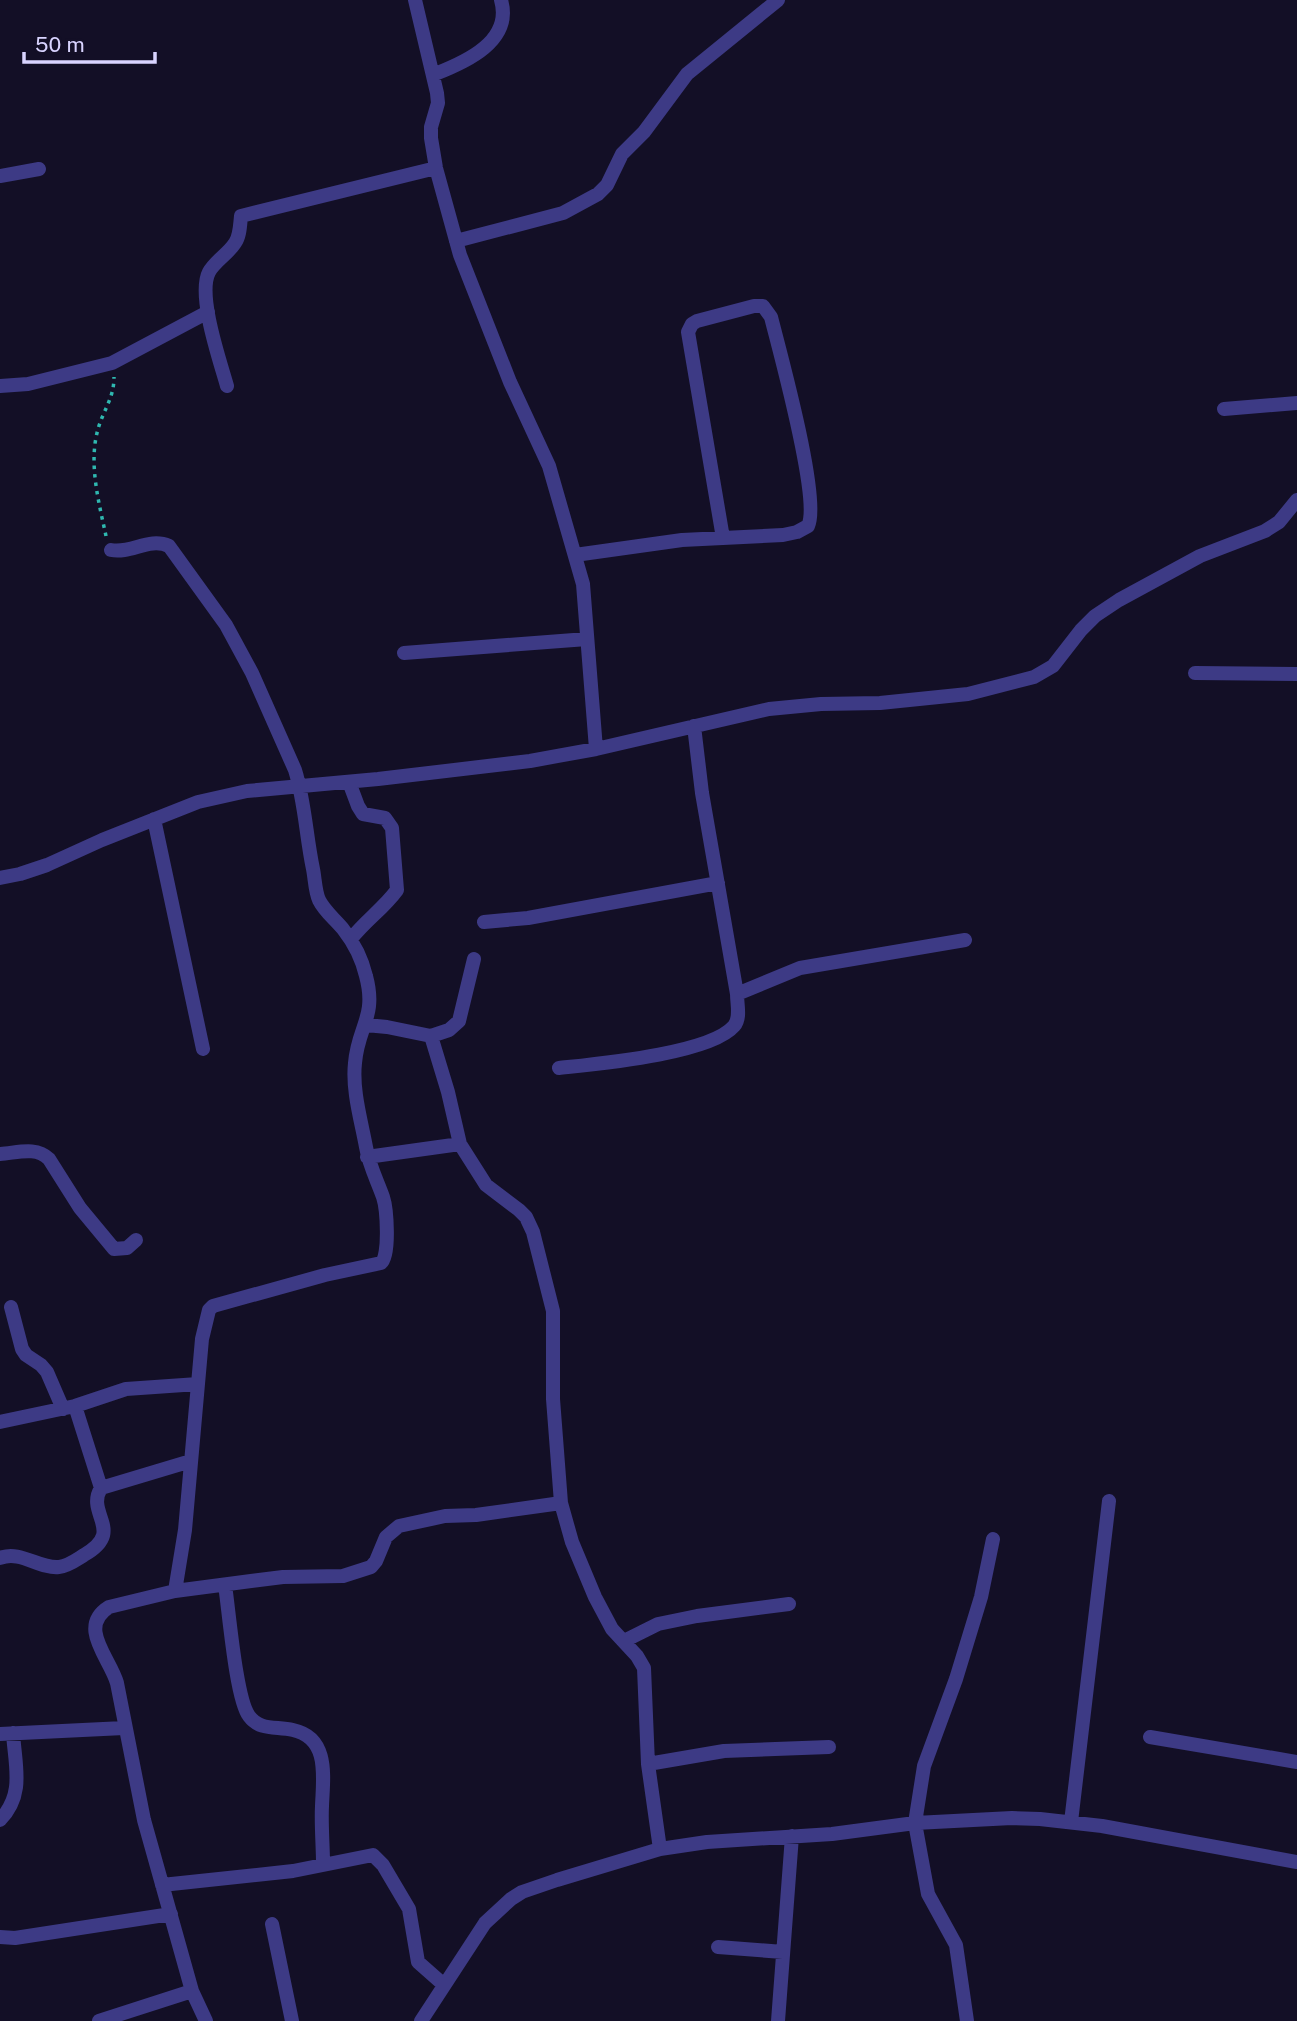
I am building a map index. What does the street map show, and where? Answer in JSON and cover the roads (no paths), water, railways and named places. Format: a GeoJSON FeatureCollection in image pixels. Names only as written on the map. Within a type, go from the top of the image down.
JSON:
{"type":"FeatureCollection","features":[{"type":"Feature","properties":{"kind":"street"},"geometry":{"type":"LineString","coordinates":[[415,0],[435,74],[438,103],[431,127],[431,138],[436,168],[456,241],[504,367],[549,466],[583,584],[596,749]]}},
{"type":"Feature","properties":{"kind":"street"},"geometry":{"type":"LineString","coordinates":[[435,74],[471,57],[494,39],[502,27],[504,13],[501,0]]}},
{"type":"Feature","properties":{"kind":"street"},"geometry":{"type":"LineString","coordinates":[[456,241],[563,213],[598,194],[607,185],[622,154],[644,132],[687,74],[778,0]]}},
{"type":"Feature","properties":{"kind":"street"},"geometry":{"type":"LineString","coordinates":[[227,386],[212,337],[206,300],[208,274],[235,244],[239,236],[241,216],[436,168]]}},
{"type":"Feature","properties":{"kind":"street"},"geometry":{"type":"LineString","coordinates":[[0,176],[39,169]]}},
{"type":"Feature","properties":{"kind":"street"},"geometry":{"type":"LineString","coordinates":[[575,555],[682,540],[783,536],[804,529],[811,520],[804,454],[771,317],[763,306],[698,321],[692,324],[688,332],[723,538]]}},
{"type":"Feature","properties":{"kind":"street"},"geometry":{"type":"LineString","coordinates":[[0,386],[28,384],[112,363],[208,312]]}},
{"type":"Feature","properties":{"kind":"street"},"geometry":{"type":"LineString","coordinates":[[1224,409],[1297,403]]}},
{"type":"Feature","properties":{"kind":"street"},"geometry":{"type":"LineString","coordinates":[[0,878],[47,865],[198,802],[247,791],[530,761],[782,707],[880,703],[968,694],[1034,677],[1053,666],[1095,616],[1200,556],[1265,531],[1279,522],[1297,500]]}},
{"type":"Feature","properties":{"kind":"street"},"geometry":{"type":"LineString","coordinates":[[111,550],[121,551],[155,542],[169,546],[226,625],[262,696],[300,787],[307,841],[319,899],[351,939],[359,954],[371,1001],[366,1026],[358,1038],[354,1066],[367,1157],[383,1197],[386,1259],[381,1263],[325,1275],[213,1306],[206,1316],[185,1530],[175,1591]]}},
{"type":"Feature","properties":{"kind":"street"},"geometry":{"type":"LineString","coordinates":[[404,653],[587,639]]}},
{"type":"Feature","properties":{"kind":"street"},"geometry":{"type":"LineString","coordinates":[[1195,673],[1297,674]]}},
{"type":"Feature","properties":{"kind":"street"},"geometry":{"type":"LineString","coordinates":[[559,1068],[676,1051],[726,1032],[736,1024],[737,995],[702,793],[695,726]]}},
{"type":"Feature","properties":{"kind":"street"},"geometry":{"type":"LineString","coordinates":[[349,782],[363,814],[385,818],[392,828],[397,890],[386,904],[366,919],[351,939]]}},
{"type":"Feature","properties":{"kind":"street"},"geometry":{"type":"LineString","coordinates":[[154,819],[203,1049]]}},
{"type":"Feature","properties":{"kind":"street"},"geometry":{"type":"LineString","coordinates":[[484,922],[528,918],[718,883]]}},
{"type":"Feature","properties":{"kind":"street"},"geometry":{"type":"LineString","coordinates":[[737,995],[800,968],[965,940]]}},
{"type":"Feature","properties":{"kind":"street"},"geometry":{"type":"LineString","coordinates":[[366,1026],[387,1027],[431,1036],[449,1030],[459,1021],[474,959]]}},
{"type":"Feature","properties":{"kind":"street"},"geometry":{"type":"LineString","coordinates":[[431,1036],[460,1144],[486,1185],[519,1210],[526,1217],[533,1232],[552,1311],[553,1399],[561,1503],[572,1542],[595,1597],[612,1629],[643,1668],[648,1764],[660,1849]]}},
{"type":"Feature","properties":{"kind":"street"},"geometry":{"type":"LineString","coordinates":[[367,1157],[460,1144]]}},
{"type":"Feature","properties":{"kind":"street"},"geometry":{"type":"LineString","coordinates":[[0,1154],[35,1151],[43,1153],[80,1208],[114,1249],[127,1248],[136,1240]]}},
{"type":"Feature","properties":{"kind":"street"},"geometry":{"type":"LineString","coordinates":[[0,1558],[15,1556],[56,1567],[72,1563],[96,1548],[105,1530],[98,1498],[101,1488],[69,1408],[41,1364],[26,1355],[22,1349],[11,1307]]}},
{"type":"Feature","properties":{"kind":"street"},"geometry":{"type":"LineString","coordinates":[[0,1422],[69,1408],[126,1389],[198,1384]]}},
{"type":"Feature","properties":{"kind":"street"},"geometry":{"type":"LineString","coordinates":[[101,1488],[191,1461]]}},
{"type":"Feature","properties":{"kind":"street"},"geometry":{"type":"LineString","coordinates":[[1071,1822],[1109,1501]]}},
{"type":"Feature","properties":{"kind":"street"},"geometry":{"type":"LineString","coordinates":[[206,2021],[192,1991],[144,1819],[117,1683],[111,1665],[98,1644],[95,1622],[100,1613],[108,1607],[175,1591],[283,1577],[342,1576],[371,1567],[386,1537],[399,1526],[445,1516],[476,1515],[561,1503]]}},
{"type":"Feature","properties":{"kind":"street"},"geometry":{"type":"LineString","coordinates":[[967,2021],[956,1945],[928,1894],[915,1823],[924,1766],[960,1667],[981,1597],[993,1539]]}},
{"type":"Feature","properties":{"kind":"street"},"geometry":{"type":"LineString","coordinates":[[225,1585],[235,1660],[247,1713],[263,1728],[296,1730],[307,1737],[321,1756],[324,1779],[321,1807],[323,1864]]}},
{"type":"Feature","properties":{"kind":"street"},"geometry":{"type":"LineString","coordinates":[[624,1641],[658,1624],[696,1616],[789,1604]]}},
{"type":"Feature","properties":{"kind":"street"},"geometry":{"type":"LineString","coordinates":[[0,1819],[15,1799],[16,1776],[6,1733],[124,1728]]}},
{"type":"Feature","properties":{"kind":"street"},"geometry":{"type":"LineString","coordinates":[[1150,1737],[1297,1762]]}},
{"type":"Feature","properties":{"kind":"street"},"geometry":{"type":"LineString","coordinates":[[648,1764],[724,1751],[829,1747]]}},
{"type":"Feature","properties":{"kind":"street"},"geometry":{"type":"LineString","coordinates":[[421,2021],[485,1923],[511,1899],[522,1892],[557,1880],[660,1849],[707,1842],[832,1834],[915,1823],[1012,1818],[1102,1826],[1297,1862]]}},
{"type":"Feature","properties":{"kind":"street"},"geometry":{"type":"LineString","coordinates":[[778,2021],[792,1836]]}},
{"type":"Feature","properties":{"kind":"street"},"geometry":{"type":"LineString","coordinates":[[162,1885],[293,1871],[370,1855],[378,1858],[409,1909],[418,1962],[444,1985]]}},
{"type":"Feature","properties":{"kind":"street"},"geometry":{"type":"LineString","coordinates":[[0,1937],[30,1936],[171,1914]]}},
{"type":"Feature","properties":{"kind":"street"},"geometry":{"type":"LineString","coordinates":[[272,1924],[292,2021]]}},
{"type":"Feature","properties":{"kind":"street"},"geometry":{"type":"LineString","coordinates":[[718,1948],[783,1952]]}},
{"type":"Feature","properties":{"kind":"street"},"geometry":{"type":"LineString","coordinates":[[99,2021],[192,1991]]}}]}
